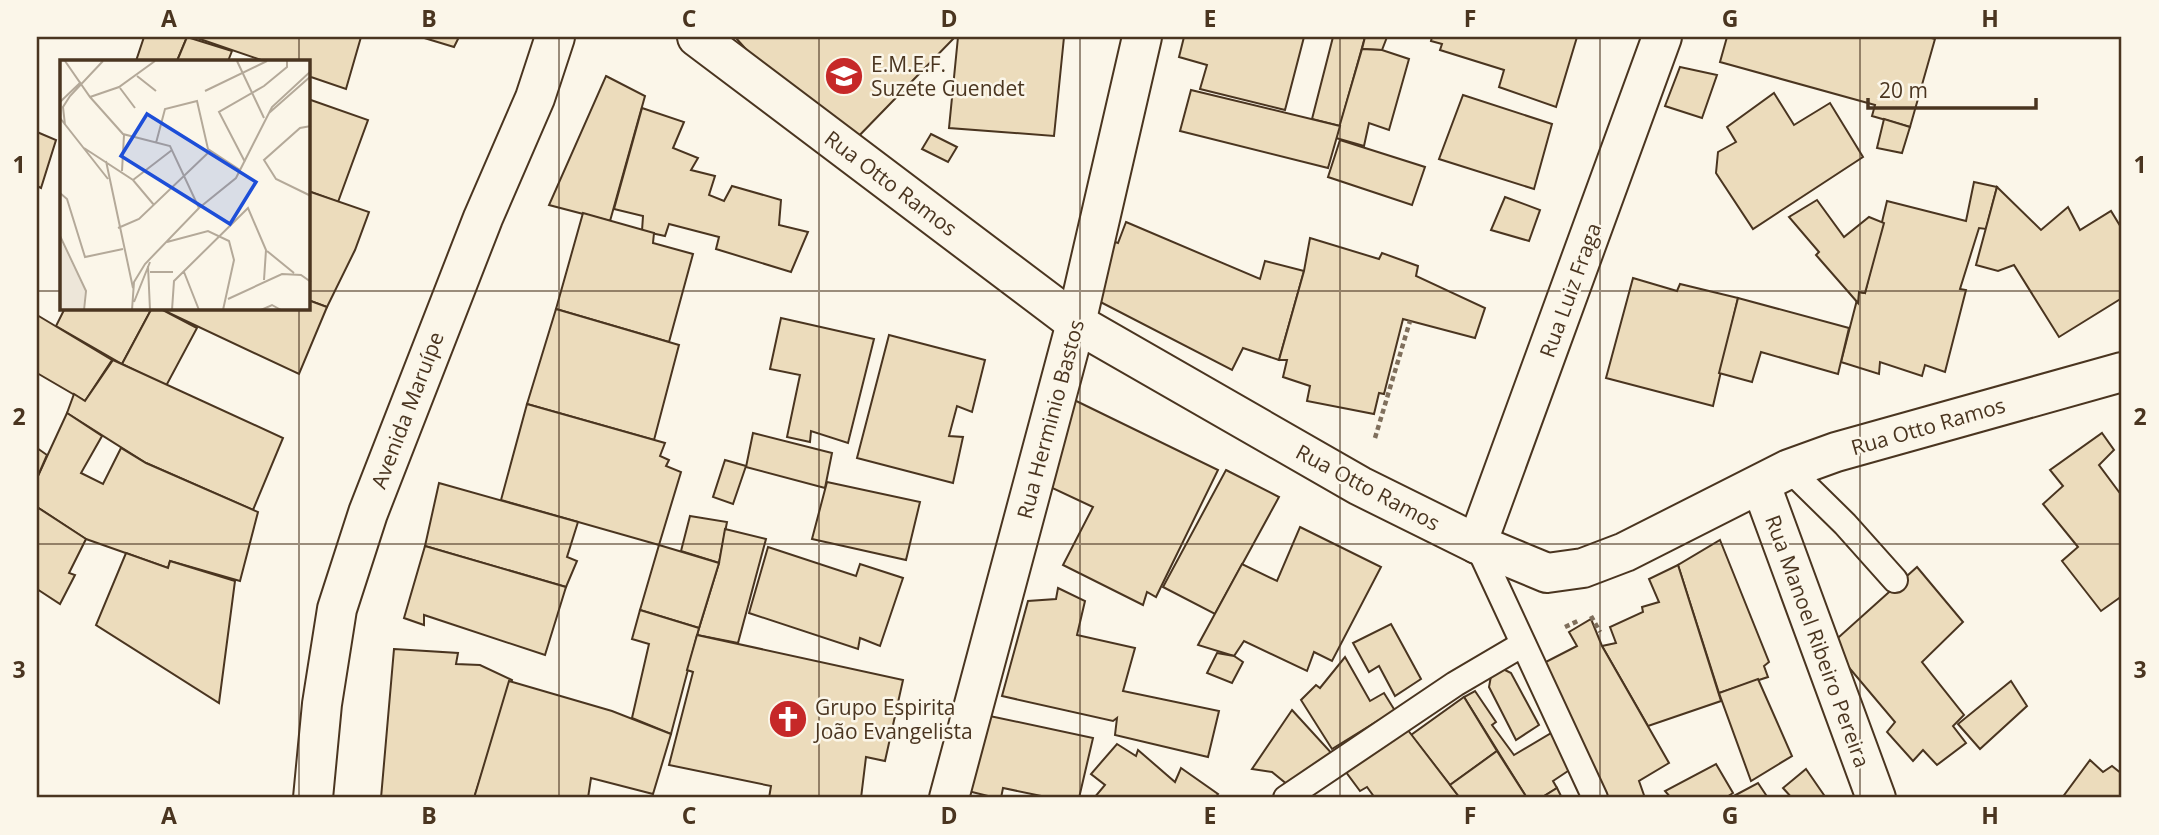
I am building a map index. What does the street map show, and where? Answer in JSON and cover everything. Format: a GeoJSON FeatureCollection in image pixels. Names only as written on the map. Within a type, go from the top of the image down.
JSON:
{"type":"FeatureCollection","features":[{"type":"Feature","properties":{"kind":"street","name":"Avenida Maruípe"},"geometry":{"type":"LineString","coordinates":[[313,798],[322,704],[337,610],[356,549],[418,380],[535,99],[555,37]]}},
{"type":"Feature","properties":{"kind":"street","name":"Rua Otto Ramos"},"geometry":{"type":"LineString","coordinates":[[697,37],[1076,323],[1360,486],[1477,544],[1547,573],[1583,568],[1625,552],[1775,477],[1836,452],[2122,372]]}},
{"type":"Feature","properties":{"kind":"street","name":"Rua Herminio Bastos"},"geometry":{"type":"LineString","coordinates":[[949,798],[1076,323],[1142,37]]}},
{"type":"Feature","properties":{"kind":"street","name":"Rua Luiz Fraga"},"geometry":{"type":"LineString","coordinates":[[1477,544],[1662,37]]}},
{"type":"Feature","properties":{"kind":"street","name":"Rua Manoel Ribeiro Pereira"},"geometry":{"type":"LineString","coordinates":[[1775,477],[1876,798]]}},
{"type":"Feature","properties":{"kind":"lane"},"geometry":{"type":"LineString","coordinates":[[1775,477],[1845,524],[1895,580]]}},
{"type":"Feature","properties":{"kind":"lane"},"geometry":{"type":"LineString","coordinates":[[1477,544],[1595,798]]}},
{"type":"Feature","properties":{"kind":"lane"},"geometry":{"type":"LineString","coordinates":[[1286,798],[1455,684],[1523,644]]}},
{"type":"Feature","properties":{"kind":"path"},"geometry":{"type":"LineString","coordinates":[[1360,486],[1410,321]]}},
{"type":"Feature","properties":{"kind":"path"},"geometry":{"type":"LineString","coordinates":[[1565,627],[1591,616],[1600,632]]}},
{"type":"Feature","properties":{"kind":"building"},"geometry":{"type":"Polygon","coordinates":[[[144,37],[187,37],[177,60],[136,60],[144,37]]]}},
{"type":"Feature","properties":{"kind":"building"},"geometry":{"type":"Polygon","coordinates":[[[187,37],[232,51],[228,60],[177,60],[187,37]]]}},
{"type":"Feature","properties":{"kind":"building"},"geometry":{"type":"Polygon","coordinates":[[[194,37],[361,37],[346,89],[310,77],[310,60],[261,60],[194,37]]]}},
{"type":"Feature","properties":{"kind":"building"},"geometry":{"type":"Polygon","coordinates":[[[421,37],[459,37],[454,47],[421,37]]]}},
{"type":"Feature","properties":{"kind":"building","name":"E.M.E.F. Suzete Cuendet"},"geometry":{"type":"Polygon","coordinates":[[[735,37],[955,37],[852,143],[752,56],[735,37]]]}},
{"type":"Feature","properties":{"kind":"building"},"geometry":{"type":"Polygon","coordinates":[[[958,37],[1064,37],[1054,136],[949,128],[958,37]]]}},
{"type":"Feature","properties":{"kind":"building"},"geometry":{"type":"Polygon","coordinates":[[[1184,37],[1304,37],[1285,110],[1200,89],[1207,65],[1179,57],[1184,37]]]}},
{"type":"Feature","properties":{"kind":"building"},"geometry":{"type":"Polygon","coordinates":[[[1333,37],[1365,37],[1340,126],[1312,119],[1333,37]]]}},
{"type":"Feature","properties":{"kind":"building"},"geometry":{"type":"Polygon","coordinates":[[[1365,37],[1387,37],[1382,50],[1362,49],[1365,37]]]}},
{"type":"Feature","properties":{"kind":"building"},"geometry":{"type":"Polygon","coordinates":[[[1432,37],[1577,37],[1556,107],[1499,87],[1504,70],[1440,50],[1442,44],[1431,41],[1432,37]]]}},
{"type":"Feature","properties":{"kind":"building"},"geometry":{"type":"Polygon","coordinates":[[[1727,37],[1935,39],[1910,127],[1872,116],[1875,105],[1720,62],[1727,37]]]}},
{"type":"Feature","properties":{"kind":"building"},"geometry":{"type":"Polygon","coordinates":[[[1362,49],[1382,50],[1409,59],[1389,130],[1369,123],[1364,146],[1336,138],[1362,49]]]}},
{"type":"Feature","properties":{"kind":"building"},"geometry":{"type":"Polygon","coordinates":[[[1680,67],[1717,75],[1702,118],[1665,106],[1680,67]]]}},
{"type":"Feature","properties":{"kind":"building"},"geometry":{"type":"Polygon","coordinates":[[[606,76],[645,96],[610,221],[549,205],[606,76]]]}},
{"type":"Feature","properties":{"kind":"building"},"geometry":{"type":"Polygon","coordinates":[[[1191,90],[1340,126],[1328,168],[1180,131],[1191,90]]]}},
{"type":"Feature","properties":{"kind":"building"},"geometry":{"type":"Polygon","coordinates":[[[1774,93],[1794,125],[1830,103],[1863,157],[1753,229],[1716,173],[1718,152],[1736,142],[1727,127],[1774,93]]]}},
{"type":"Feature","properties":{"kind":"building"},"geometry":{"type":"Polygon","coordinates":[[[1463,95],[1552,124],[1534,189],[1439,159],[1463,95]]]}},
{"type":"Feature","properties":{"kind":"building"},"geometry":{"type":"Polygon","coordinates":[[[310,100],[368,120],[338,202],[310,192],[310,100]]]}},
{"type":"Feature","properties":{"kind":"building"},"geometry":{"type":"Polygon","coordinates":[[[642,108],[684,122],[673,148],[698,158],[691,170],[715,176],[709,195],[724,201],[732,186],[781,200],[779,225],[808,232],[791,272],[716,249],[719,237],[669,224],[665,236],[642,231],[643,216],[614,209],[642,108]]]}},
{"type":"Feature","properties":{"kind":"building"},"geometry":{"type":"Polygon","coordinates":[[[1884,119],[1910,127],[1902,153],[1877,148],[1884,119]]]}},
{"type":"Feature","properties":{"kind":"building"},"geometry":{"type":"Polygon","coordinates":[[[37,132],[56,140],[41,188],[37,186],[37,132]]]}},
{"type":"Feature","properties":{"kind":"building"},"geometry":{"type":"Polygon","coordinates":[[[931,134],[957,147],[948,162],[922,149],[931,134]]]}},
{"type":"Feature","properties":{"kind":"building"},"geometry":{"type":"Polygon","coordinates":[[[1340,140],[1425,167],[1412,205],[1328,177],[1340,140]]]}},
{"type":"Feature","properties":{"kind":"building"},"geometry":{"type":"Polygon","coordinates":[[[1974,182],[1997,187],[1986,229],[1979,228],[1960,289],[1966,290],[1945,372],[1925,365],[1922,376],[1880,362],[1879,374],[1841,362],[1859,292],[1865,293],[1887,201],[1966,221],[1974,182]]]}},
{"type":"Feature","properties":{"kind":"building"},"geometry":{"type":"Polygon","coordinates":[[[1997,187],[2041,230],[2068,207],[2080,230],[2111,211],[2122,229],[2122,298],[2059,337],[2014,265],[1998,271],[1976,265],[1997,187]]]}},
{"type":"Feature","properties":{"kind":"building"},"geometry":{"type":"Polygon","coordinates":[[[310,192],[369,212],[355,250],[327,307],[310,301],[310,192]]]}},
{"type":"Feature","properties":{"kind":"building"},"geometry":{"type":"Polygon","coordinates":[[[1505,197],[1540,210],[1529,241],[1491,230],[1505,197]]]}},
{"type":"Feature","properties":{"kind":"building"},"geometry":{"type":"Polygon","coordinates":[[[1817,200],[1844,237],[1869,217],[1884,223],[1865,293],[1859,292],[1858,303],[1816,255],[1819,252],[1789,217],[1817,200]]]}},
{"type":"Feature","properties":{"kind":"building"},"geometry":{"type":"Polygon","coordinates":[[[583,213],[654,233],[653,243],[693,254],[669,342],[556,309],[583,213]]]}},
{"type":"Feature","properties":{"kind":"building"},"geometry":{"type":"Polygon","coordinates":[[[1126,222],[1260,279],[1265,261],[1304,271],[1279,360],[1243,348],[1232,370],[1083,293],[1112,241],[1118,243],[1126,222]]]}},
{"type":"Feature","properties":{"kind":"building"},"geometry":{"type":"Polygon","coordinates":[[[1310,238],[1379,259],[1382,253],[1418,266],[1416,276],[1485,308],[1475,338],[1403,319],[1384,394],[1379,393],[1374,414],[1307,401],[1310,386],[1283,377],[1287,360],[1279,360],[1304,271],[1310,238]]]}},
{"type":"Feature","properties":{"kind":"building"},"geometry":{"type":"Polygon","coordinates":[[[1633,278],[1677,291],[1680,284],[1738,298],[1713,406],[1606,378],[1633,278]]]}},
{"type":"Feature","properties":{"kind":"building"},"geometry":{"type":"Polygon","coordinates":[[[1738,298],[1849,328],[1838,374],[1761,352],[1752,382],[1719,373],[1738,298]]]}},
{"type":"Feature","properties":{"kind":"building"},"geometry":{"type":"Polygon","coordinates":[[[310,301],[327,307],[299,374],[167,312],[310,310],[310,301]]]}},
{"type":"Feature","properties":{"kind":"building"},"geometry":{"type":"Polygon","coordinates":[[[556,309],[679,345],[654,440],[527,404],[556,309]]]}},
{"type":"Feature","properties":{"kind":"building"},"geometry":{"type":"Polygon","coordinates":[[[64,310],[151,310],[122,364],[56,326],[64,310]]]}},
{"type":"Feature","properties":{"kind":"building"},"geometry":{"type":"Polygon","coordinates":[[[151,310],[163,310],[197,328],[166,386],[122,364],[151,310]]]}},
{"type":"Feature","properties":{"kind":"building"},"geometry":{"type":"Polygon","coordinates":[[[37,315],[112,360],[85,401],[37,373],[37,315]]]}},
{"type":"Feature","properties":{"kind":"building"},"geometry":{"type":"Polygon","coordinates":[[[781,318],[874,339],[848,443],[811,431],[810,442],[787,437],[800,375],[770,369],[781,318]]]}},
{"type":"Feature","properties":{"kind":"building"},"geometry":{"type":"Polygon","coordinates":[[[889,335],[985,360],[972,412],[957,406],[949,436],[963,437],[953,483],[857,458],[889,335]]]}},
{"type":"Feature","properties":{"kind":"building"},"geometry":{"type":"Polygon","coordinates":[[[113,360],[283,438],[253,510],[146,463],[67,413],[74,394],[85,401],[113,360]]]}},
{"type":"Feature","properties":{"kind":"building"},"geometry":{"type":"Polygon","coordinates":[[[1066,396],[1218,470],[1156,597],[1147,592],[1143,605],[1063,565],[1093,507],[1048,486],[1066,396]]]}},
{"type":"Feature","properties":{"kind":"building"},"geometry":{"type":"Polygon","coordinates":[[[527,404],[665,443],[660,456],[669,460],[666,466],[681,472],[659,545],[501,500],[527,404]]]}},
{"type":"Feature","properties":{"kind":"building"},"geometry":{"type":"Polygon","coordinates":[[[67,413],[102,436],[81,473],[103,484],[121,448],[146,463],[258,512],[240,581],[170,561],[168,568],[86,539],[37,507],[37,478],[67,413]]]}},
{"type":"Feature","properties":{"kind":"building"},"geometry":{"type":"Polygon","coordinates":[[[753,433],[832,453],[825,488],[746,467],[753,433]]]}},
{"type":"Feature","properties":{"kind":"building"},"geometry":{"type":"Polygon","coordinates":[[[2102,433],[2114,450],[2099,465],[2122,496],[2122,596],[2101,611],[2062,561],[2078,547],[2043,504],[2063,486],[2050,470],[2102,433]]]}},
{"type":"Feature","properties":{"kind":"building"},"geometry":{"type":"Polygon","coordinates":[[[37,448],[47,455],[37,478],[37,448]]]}},
{"type":"Feature","properties":{"kind":"building"},"geometry":{"type":"Polygon","coordinates":[[[725,460],[746,466],[733,504],[713,497],[725,460]]]}},
{"type":"Feature","properties":{"kind":"building"},"geometry":{"type":"Polygon","coordinates":[[[1226,470],[1279,497],[1215,614],[1163,587],[1226,470]]]}},
{"type":"Feature","properties":{"kind":"building"},"geometry":{"type":"Polygon","coordinates":[[[827,482],[920,502],[906,560],[812,539],[827,482]]]}},
{"type":"Feature","properties":{"kind":"building"},"geometry":{"type":"Polygon","coordinates":[[[439,483],[578,522],[567,557],[577,561],[566,587],[425,546],[439,483]]]}},
{"type":"Feature","properties":{"kind":"building"},"geometry":{"type":"Polygon","coordinates":[[[37,507],[86,539],[69,573],[75,575],[60,604],[37,589],[37,507]]]}},
{"type":"Feature","properties":{"kind":"building"},"geometry":{"type":"Polygon","coordinates":[[[690,516],[727,522],[719,563],[681,551],[690,516]]]}},
{"type":"Feature","properties":{"kind":"building"},"geometry":{"type":"Polygon","coordinates":[[[1300,527],[1381,567],[1332,661],[1314,652],[1307,671],[1244,641],[1234,656],[1198,645],[1242,564],[1277,581],[1300,527]]]}},
{"type":"Feature","properties":{"kind":"building"},"geometry":{"type":"Polygon","coordinates":[[[725,529],[766,539],[738,643],[697,635],[719,563],[725,529]]]}},
{"type":"Feature","properties":{"kind":"building"},"geometry":{"type":"Polygon","coordinates":[[[1720,540],[1769,662],[1764,666],[1768,677],[1719,693],[1678,565],[1720,540]]]}},
{"type":"Feature","properties":{"kind":"building"},"geometry":{"type":"Polygon","coordinates":[[[659,545],[719,563],[699,628],[640,610],[659,545]]]}},
{"type":"Feature","properties":{"kind":"building"},"geometry":{"type":"Polygon","coordinates":[[[425,546],[566,587],[545,655],[424,615],[424,625],[404,618],[425,546]]]}},
{"type":"Feature","properties":{"kind":"building"},"geometry":{"type":"Polygon","coordinates":[[[768,547],[856,576],[860,564],[903,578],[880,646],[860,638],[858,649],[749,613],[768,547]]]}},
{"type":"Feature","properties":{"kind":"building"},"geometry":{"type":"Polygon","coordinates":[[[126,553],[168,568],[170,561],[235,581],[219,703],[96,625],[126,553]]]}},
{"type":"Feature","properties":{"kind":"building"},"geometry":{"type":"Polygon","coordinates":[[[1678,565],[1721,701],[1648,726],[1602,646],[1616,643],[1610,627],[1643,612],[1642,607],[1659,602],[1649,579],[1678,565]]]}},
{"type":"Feature","properties":{"kind":"building"},"geometry":{"type":"Polygon","coordinates":[[[1917,567],[1963,622],[1922,662],[1964,715],[1953,726],[1966,743],[1937,765],[1923,750],[1913,761],[1887,732],[1895,722],[1830,645],[1917,567]]]}},
{"type":"Feature","properties":{"kind":"building"},"geometry":{"type":"Polygon","coordinates":[[[1058,588],[1085,601],[1077,635],[1135,648],[1123,691],[1219,711],[1208,757],[1115,735],[1117,718],[1113,721],[1002,696],[1028,601],[1056,599],[1058,588]]]}},
{"type":"Feature","properties":{"kind":"building"},"geometry":{"type":"Polygon","coordinates":[[[640,610],[699,628],[671,734],[632,718],[649,644],[632,639],[640,610]]]}},
{"type":"Feature","properties":{"kind":"building"},"geometry":{"type":"Polygon","coordinates":[[[1591,619],[1602,646],[1669,763],[1639,781],[1645,798],[1603,798],[1536,667],[1577,646],[1569,632],[1591,619]]]}},
{"type":"Feature","properties":{"kind":"building"},"geometry":{"type":"Polygon","coordinates":[[[1391,624],[1421,679],[1395,696],[1379,666],[1369,672],[1353,643],[1391,624]]]}},
{"type":"Feature","properties":{"kind":"building","name":"Grupo Espirita João Evangelista"},"geometry":{"type":"Polygon","coordinates":[[[697,635],[903,680],[885,761],[866,757],[861,798],[769,798],[771,786],[669,765],[693,672],[687,670],[697,635]]]}},
{"type":"Feature","properties":{"kind":"building"},"geometry":{"type":"Polygon","coordinates":[[[394,649],[458,653],[456,664],[480,665],[512,680],[474,798],[381,798],[394,649]]]}},
{"type":"Feature","properties":{"kind":"building"},"geometry":{"type":"Polygon","coordinates":[[[1217,653],[1234,656],[1243,662],[1232,683],[1207,673],[1217,653]]]}},
{"type":"Feature","properties":{"kind":"building"},"geometry":{"type":"Polygon","coordinates":[[[1345,657],[1370,701],[1384,693],[1397,714],[1382,724],[1379,720],[1332,749],[1301,700],[1316,685],[1320,688],[1345,657]]]}},
{"type":"Feature","properties":{"kind":"building"},"geometry":{"type":"Polygon","coordinates":[[[1503,669],[1511,673],[1539,725],[1516,740],[1489,687],[1491,676],[1503,669]]]}},
{"type":"Feature","properties":{"kind":"building"},"geometry":{"type":"Polygon","coordinates":[[[1758,679],[1792,756],[1751,781],[1719,693],[1758,679]]]}},
{"type":"Feature","properties":{"kind":"building"},"geometry":{"type":"Polygon","coordinates":[[[509,681],[612,711],[671,734],[653,794],[591,778],[588,798],[474,798],[509,681]]]}},
{"type":"Feature","properties":{"kind":"building"},"geometry":{"type":"Polygon","coordinates":[[[2011,681],[2027,706],[1980,749],[1958,724],[2011,681]]]}},
{"type":"Feature","properties":{"kind":"building"},"geometry":{"type":"Polygon","coordinates":[[[1475,691],[1496,722],[1492,725],[1514,755],[1553,732],[1571,769],[1553,781],[1557,788],[1541,798],[1527,798],[1464,697],[1475,691]]]}},
{"type":"Feature","properties":{"kind":"building"},"geometry":{"type":"Polygon","coordinates":[[[1464,697],[1497,751],[1450,785],[1411,735],[1464,697]]]}},
{"type":"Feature","properties":{"kind":"building"},"geometry":{"type":"Polygon","coordinates":[[[1292,710],[1335,757],[1288,785],[1272,772],[1252,769],[1292,710]]]}},
{"type":"Feature","properties":{"kind":"building"},"geometry":{"type":"Polygon","coordinates":[[[985,715],[1093,738],[1079,798],[1051,798],[1003,788],[1001,798],[996,798],[968,791],[985,715]]]}},
{"type":"Feature","properties":{"kind":"building"},"geometry":{"type":"Polygon","coordinates":[[[1404,725],[1460,798],[1375,798],[1367,787],[1360,791],[1340,764],[1404,725]]]}},
{"type":"Feature","properties":{"kind":"building"},"geometry":{"type":"Polygon","coordinates":[[[1117,744],[1136,756],[1138,750],[1175,782],[1181,768],[1218,794],[1215,798],[1094,798],[1105,785],[1091,774],[1117,744]]]}},
{"type":"Feature","properties":{"kind":"building"},"geometry":{"type":"Polygon","coordinates":[[[1497,751],[1527,798],[1460,798],[1450,785],[1497,751]]]}},
{"type":"Feature","properties":{"kind":"building"},"geometry":{"type":"Polygon","coordinates":[[[2090,760],[2103,772],[2112,766],[2122,774],[2122,798],[2062,798],[2090,760]]]}},
{"type":"Feature","properties":{"kind":"building"},"geometry":{"type":"Polygon","coordinates":[[[1716,764],[1733,793],[1725,798],[1671,798],[1665,791],[1716,764]]]}},
{"type":"Feature","properties":{"kind":"building"},"geometry":{"type":"Polygon","coordinates":[[[1806,769],[1826,798],[1792,798],[1783,788],[1806,769]]]}},
{"type":"Feature","properties":{"kind":"building"},"geometry":{"type":"Polygon","coordinates":[[[1758,783],[1768,798],[1730,798],[1758,783]]]}},
{"type":"Feature","properties":{"kind":"building"},"geometry":{"type":"Polygon","coordinates":[[[1557,788],[1562,798],[1541,798],[1557,788]]]}},
{"type":"Feature","properties":{"kind":"place","name":"E.M.E.F. Suzete Cuendet"},"geometry":{"type":"Point","coordinates":[844,76]}},
{"type":"Feature","properties":{"kind":"place","name":"Grupo Espirita João Evangelista"},"geometry":{"type":"Point","coordinates":[788,719]}}]}
